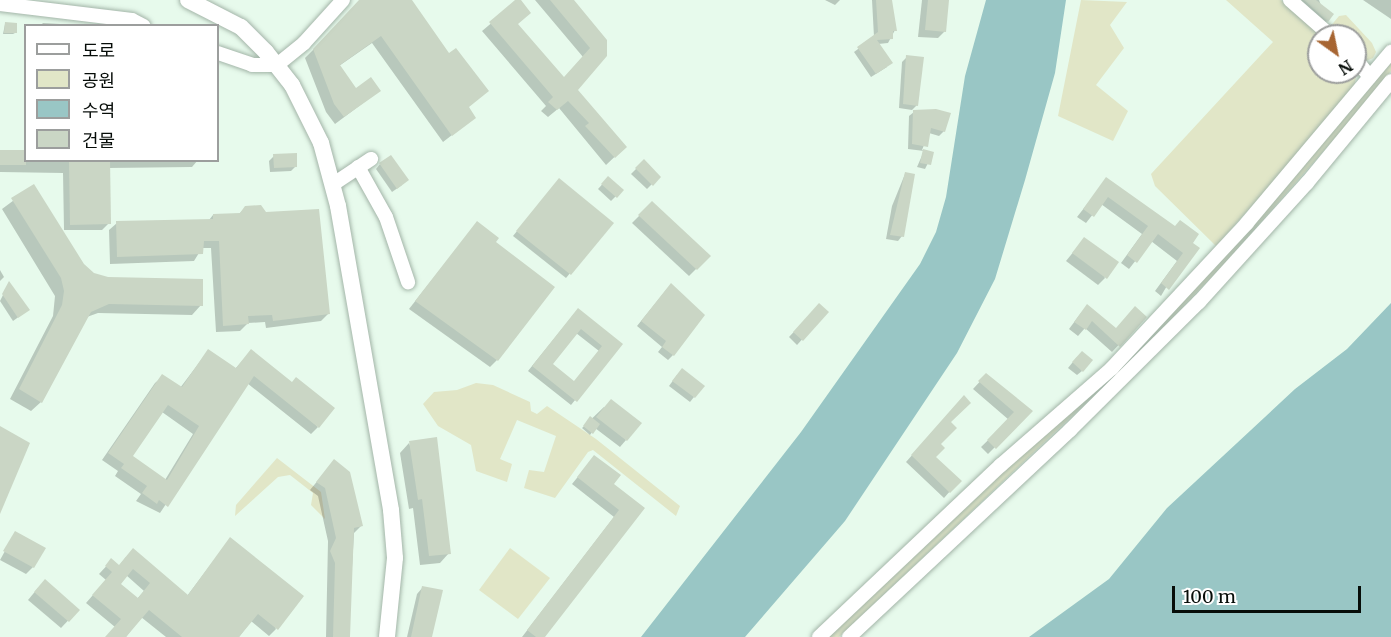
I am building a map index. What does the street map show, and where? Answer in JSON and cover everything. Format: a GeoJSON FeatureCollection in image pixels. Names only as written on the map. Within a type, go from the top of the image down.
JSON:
{"type":"FeatureCollection","features":[{"type":"Feature","properties":{"kind":"main road"},"geometry":{"type":"LineString","coordinates":[[188,0],[241,27],[277,65],[307,111],[321,143],[332,185],[392,510],[395,558],[387,637]]}},
{"type":"Feature","properties":{"kind":"street"},"geometry":{"type":"LineString","coordinates":[[219,53],[252,64],[277,65],[304,43],[343,0]]}},
{"type":"Feature","properties":{"kind":"street"},"geometry":{"type":"LineString","coordinates":[[1290,0],[1317,24]]}},
{"type":"Feature","properties":{"kind":"street"},"geometry":{"type":"LineString","coordinates":[[0,4],[132,21],[139,24]]}},
{"type":"Feature","properties":{"kind":"street"},"geometry":{"type":"LineString","coordinates":[[819,637],[1001,465],[1112,368],[1247,223],[1391,52]]}},
{"type":"Feature","properties":{"kind":"street"},"geometry":{"type":"LineString","coordinates":[[1367,73],[1370,77]]}},
{"type":"Feature","properties":{"kind":"street"},"geometry":{"type":"LineString","coordinates":[[849,637],[1070,430],[1199,302],[1307,183],[1391,81]]}},
{"type":"Feature","properties":{"kind":"street"},"geometry":{"type":"LineString","coordinates":[[332,185],[371,159]]}},
{"type":"Feature","properties":{"kind":"street"},"geometry":{"type":"LineString","coordinates":[[358,167],[386,217],[408,282]]}},
{"type":"Feature","properties":{"kind":"green space"},"geometry":{"type":"Polygon","coordinates":[[[1081,0],[1127,2],[1110,25],[1124,48],[1096,85],[1128,111],[1113,141],[1058,116],[1081,0]]]}},
{"type":"Feature","properties":{"kind":"green space"},"geometry":{"type":"Polygon","coordinates":[[[1226,0],[1281,0],[1308,24],[1307,84],[1355,84],[1353,93],[1216,246],[1155,186],[1151,174],[1273,42],[1226,0]]]}},
{"type":"Feature","properties":{"kind":"green space"},"geometry":{"type":"Polygon","coordinates":[[[1346,15],[1354,24],[1332,24],[1339,16],[1346,15]]]}},
{"type":"Feature","properties":{"kind":"green space"},"geometry":{"type":"Polygon","coordinates":[[[1367,38],[1376,52],[1373,58],[1367,61],[1367,38]]]}},
{"type":"Feature","properties":{"kind":"green space"},"geometry":{"type":"Polygon","coordinates":[[[1391,55],[1391,71],[1358,112],[1221,267],[1134,357],[839,637],[825,637],[1103,379],[1391,55]]]}},
{"type":"Feature","properties":{"kind":"green space"},"geometry":{"type":"Polygon","coordinates":[[[476,383],[493,385],[530,402],[531,411],[537,414],[547,406],[596,439],[680,506],[676,516],[593,450],[588,452],[555,498],[524,488],[529,470],[544,472],[556,436],[517,420],[500,459],[512,464],[507,482],[476,471],[471,445],[438,426],[423,404],[434,392],[457,390],[476,383]]]}},
{"type":"Feature","properties":{"kind":"green space"},"geometry":{"type":"Polygon","coordinates":[[[277,458],[321,492],[325,519],[311,505],[313,493],[290,475],[278,477],[235,516],[236,505],[277,458]]]}},
{"type":"Feature","properties":{"kind":"green space"},"geometry":{"type":"Polygon","coordinates":[[[510,548],[550,578],[518,619],[479,590],[510,548]]]}},
{"type":"Feature","properties":{"kind":"water"},"geometry":{"type":"Polygon","coordinates":[[[986,0],[1066,0],[1055,73],[995,279],[957,353],[845,521],[745,637],[641,637],[801,432],[920,264],[936,232],[946,197],[965,76],[986,0]]]}},
{"type":"Feature","properties":{"kind":"water"},"geometry":{"type":"Polygon","coordinates":[[[1391,303],[1391,637],[1029,637],[1109,579],[1167,508],[1295,389],[1347,349],[1391,303]]]}},
{"type":"Feature","properties":{"kind":"building"},"geometry":{"type":"Polygon","coordinates":[[[359,0],[412,0],[449,53],[456,48],[489,91],[469,107],[476,118],[452,136],[381,36],[340,65],[356,88],[371,77],[381,91],[344,117],[334,104],[313,49],[359,0]]]}},
{"type":"Feature","properties":{"kind":"building"},"geometry":{"type":"Polygon","coordinates":[[[515,0],[521,0],[531,13],[518,24],[564,77],[590,48],[550,0],[574,0],[607,40],[607,56],[578,90],[627,147],[615,158],[585,126],[589,123],[568,101],[557,110],[548,102],[553,97],[489,22],[515,0]]]}},
{"type":"Feature","properties":{"kind":"building"},"geometry":{"type":"Polygon","coordinates":[[[876,0],[892,0],[897,31],[893,31],[893,39],[877,40],[893,63],[876,74],[857,47],[878,32],[876,0]]]}},
{"type":"Feature","properties":{"kind":"building"},"geometry":{"type":"Polygon","coordinates":[[[928,0],[949,0],[946,32],[925,30],[928,0]]]}},
{"type":"Feature","properties":{"kind":"building"},"geometry":{"type":"Polygon","coordinates":[[[1304,0],[1316,0],[1334,14],[1328,22],[1304,0]]]}},
{"type":"Feature","properties":{"kind":"building"},"geometry":{"type":"Polygon","coordinates":[[[5,22],[17,23],[17,33],[4,33],[5,22]]]}},
{"type":"Feature","properties":{"kind":"building"},"geometry":{"type":"Polygon","coordinates":[[[906,55],[924,57],[918,106],[903,104],[906,55]]]}},
{"type":"Feature","properties":{"kind":"building"},"geometry":{"type":"Polygon","coordinates":[[[936,109],[951,113],[945,132],[931,128],[928,147],[912,144],[913,110],[936,109]]]}},
{"type":"Feature","properties":{"kind":"building"},"geometry":{"type":"Polygon","coordinates":[[[923,149],[934,152],[931,165],[920,163],[923,149]]]}},
{"type":"Feature","properties":{"kind":"building"},"geometry":{"type":"Polygon","coordinates":[[[0,150],[24,150],[26,165],[0,165],[0,150]]]}},
{"type":"Feature","properties":{"kind":"building"},"geometry":{"type":"Polygon","coordinates":[[[297,153],[297,167],[274,168],[273,154],[297,153]]]}},
{"type":"Feature","properties":{"kind":"building"},"geometry":{"type":"Polygon","coordinates":[[[391,155],[409,180],[397,189],[379,163],[391,155]]]}},
{"type":"Feature","properties":{"kind":"building"},"geometry":{"type":"Polygon","coordinates":[[[644,159],[661,177],[653,186],[635,168],[644,159]]]}},
{"type":"Feature","properties":{"kind":"building"},"geometry":{"type":"Polygon","coordinates":[[[69,162],[110,162],[111,224],[70,225],[69,162]]]}},
{"type":"Feature","properties":{"kind":"building"},"geometry":{"type":"Polygon","coordinates":[[[905,172],[915,174],[904,237],[890,235],[905,172]]]}},
{"type":"Feature","properties":{"kind":"building"},"geometry":{"type":"Polygon","coordinates":[[[608,176],[624,190],[617,198],[601,184],[608,176]]]}},
{"type":"Feature","properties":{"kind":"building"},"geometry":{"type":"Polygon","coordinates":[[[1106,177],[1175,226],[1180,220],[1199,234],[1193,243],[1200,248],[1169,290],[1161,283],[1183,253],[1158,234],[1137,263],[1127,255],[1148,226],[1108,197],[1094,217],[1083,209],[1106,177]]]}},
{"type":"Feature","properties":{"kind":"building"},"geometry":{"type":"Polygon","coordinates":[[[559,178],[614,223],[571,275],[516,231],[559,178]]]}},
{"type":"Feature","properties":{"kind":"building"},"geometry":{"type":"Polygon","coordinates":[[[34,184],[84,264],[94,273],[108,277],[203,279],[203,306],[109,304],[91,312],[42,403],[19,389],[62,305],[64,291],[61,278],[11,198],[34,184]]]}},
{"type":"Feature","properties":{"kind":"building"},"geometry":{"type":"Polygon","coordinates":[[[652,201],[711,256],[697,270],[638,215],[652,201]]]}},
{"type":"Feature","properties":{"kind":"building"},"geometry":{"type":"Polygon","coordinates":[[[261,205],[266,212],[319,209],[330,314],[273,321],[272,315],[248,316],[249,324],[223,326],[219,241],[204,241],[203,254],[117,257],[116,221],[213,219],[213,214],[240,213],[245,206],[261,205]]]}},
{"type":"Feature","properties":{"kind":"building"},"geometry":{"type":"Polygon","coordinates":[[[477,221],[499,238],[496,242],[555,287],[498,361],[415,301],[477,221]]]}},
{"type":"Feature","properties":{"kind":"building"},"geometry":{"type":"Polygon","coordinates":[[[1084,237],[1119,262],[1107,279],[1072,253],[1084,237]]]}},
{"type":"Feature","properties":{"kind":"building"},"geometry":{"type":"Polygon","coordinates":[[[9,281],[30,310],[18,318],[2,294],[9,281]]]}},
{"type":"Feature","properties":{"kind":"building"},"geometry":{"type":"Polygon","coordinates":[[[671,283],[705,315],[674,356],[662,347],[666,341],[641,321],[671,283]]]}},
{"type":"Feature","properties":{"kind":"building"},"geometry":{"type":"Polygon","coordinates":[[[819,303],[829,312],[803,341],[793,332],[819,303]]]}},
{"type":"Feature","properties":{"kind":"building"},"geometry":{"type":"Polygon","coordinates":[[[1087,304],[1116,328],[1135,306],[1147,317],[1120,347],[1092,321],[1086,330],[1074,322],[1087,304]]]}},
{"type":"Feature","properties":{"kind":"building"},"geometry":{"type":"Polygon","coordinates":[[[578,308],[623,344],[577,402],[532,366],[578,308]],[[581,329],[553,364],[574,381],[602,346],[581,329]]]}},
{"type":"Feature","properties":{"kind":"building"},"geometry":{"type":"Polygon","coordinates":[[[208,349],[236,368],[251,349],[292,382],[296,377],[335,408],[319,428],[254,376],[168,507],[159,500],[157,504],[142,493],[147,486],[121,468],[124,464],[108,453],[162,374],[182,387],[208,349]],[[168,405],[133,456],[167,480],[199,426],[168,405]]]}},
{"type":"Feature","properties":{"kind":"building"},"geometry":{"type":"Polygon","coordinates":[[[1082,351],[1093,360],[1083,372],[1072,362],[1082,351]]]}},
{"type":"Feature","properties":{"kind":"building"},"geometry":{"type":"Polygon","coordinates":[[[682,368],[705,386],[695,398],[672,381],[682,368]]]}},
{"type":"Feature","properties":{"kind":"building"},"geometry":{"type":"Polygon","coordinates":[[[986,373],[1033,411],[996,449],[987,440],[1014,412],[978,381],[986,373]]]}},
{"type":"Feature","properties":{"kind":"building"},"geometry":{"type":"Polygon","coordinates":[[[964,395],[971,403],[951,422],[957,428],[941,444],[945,448],[936,457],[962,481],[950,493],[911,455],[964,395]]]}},
{"type":"Feature","properties":{"kind":"building"},"geometry":{"type":"Polygon","coordinates":[[[611,399],[642,423],[627,441],[596,417],[611,399]]]}},
{"type":"Feature","properties":{"kind":"building"},"geometry":{"type":"Polygon","coordinates":[[[590,416],[600,424],[593,434],[583,426],[590,416]]]}},
{"type":"Feature","properties":{"kind":"building"},"geometry":{"type":"Polygon","coordinates":[[[0,426],[30,443],[0,514],[0,426]]]}},
{"type":"Feature","properties":{"kind":"building"},"geometry":{"type":"Polygon","coordinates":[[[437,437],[451,554],[429,556],[422,499],[418,500],[409,441],[437,437]]]}},
{"type":"Feature","properties":{"kind":"building"},"geometry":{"type":"Polygon","coordinates":[[[594,455],[621,475],[614,484],[645,508],[545,637],[536,637],[527,630],[619,510],[577,477],[594,455]]]}},
{"type":"Feature","properties":{"kind":"building"},"geometry":{"type":"Polygon","coordinates":[[[334,459],[350,472],[363,526],[354,528],[350,637],[333,637],[335,563],[330,551],[336,538],[325,488],[316,482],[334,459]]]}},
{"type":"Feature","properties":{"kind":"building"},"geometry":{"type":"Polygon","coordinates":[[[15,531],[46,548],[34,568],[3,551],[15,531]]]}},
{"type":"Feature","properties":{"kind":"building"},"geometry":{"type":"Polygon","coordinates":[[[230,537],[304,596],[278,630],[258,614],[239,637],[182,637],[149,610],[126,637],[105,637],[121,619],[92,595],[112,572],[105,566],[111,558],[119,565],[133,548],[188,595],[230,537]],[[133,569],[121,584],[138,598],[150,583],[133,569]]]}},
{"type":"Feature","properties":{"kind":"building"},"geometry":{"type":"Polygon","coordinates":[[[45,579],[80,610],[69,622],[34,592],[45,579]]]}},
{"type":"Feature","properties":{"kind":"building"},"geometry":{"type":"Polygon","coordinates":[[[422,586],[443,590],[432,637],[411,637],[422,586]]]}}]}
